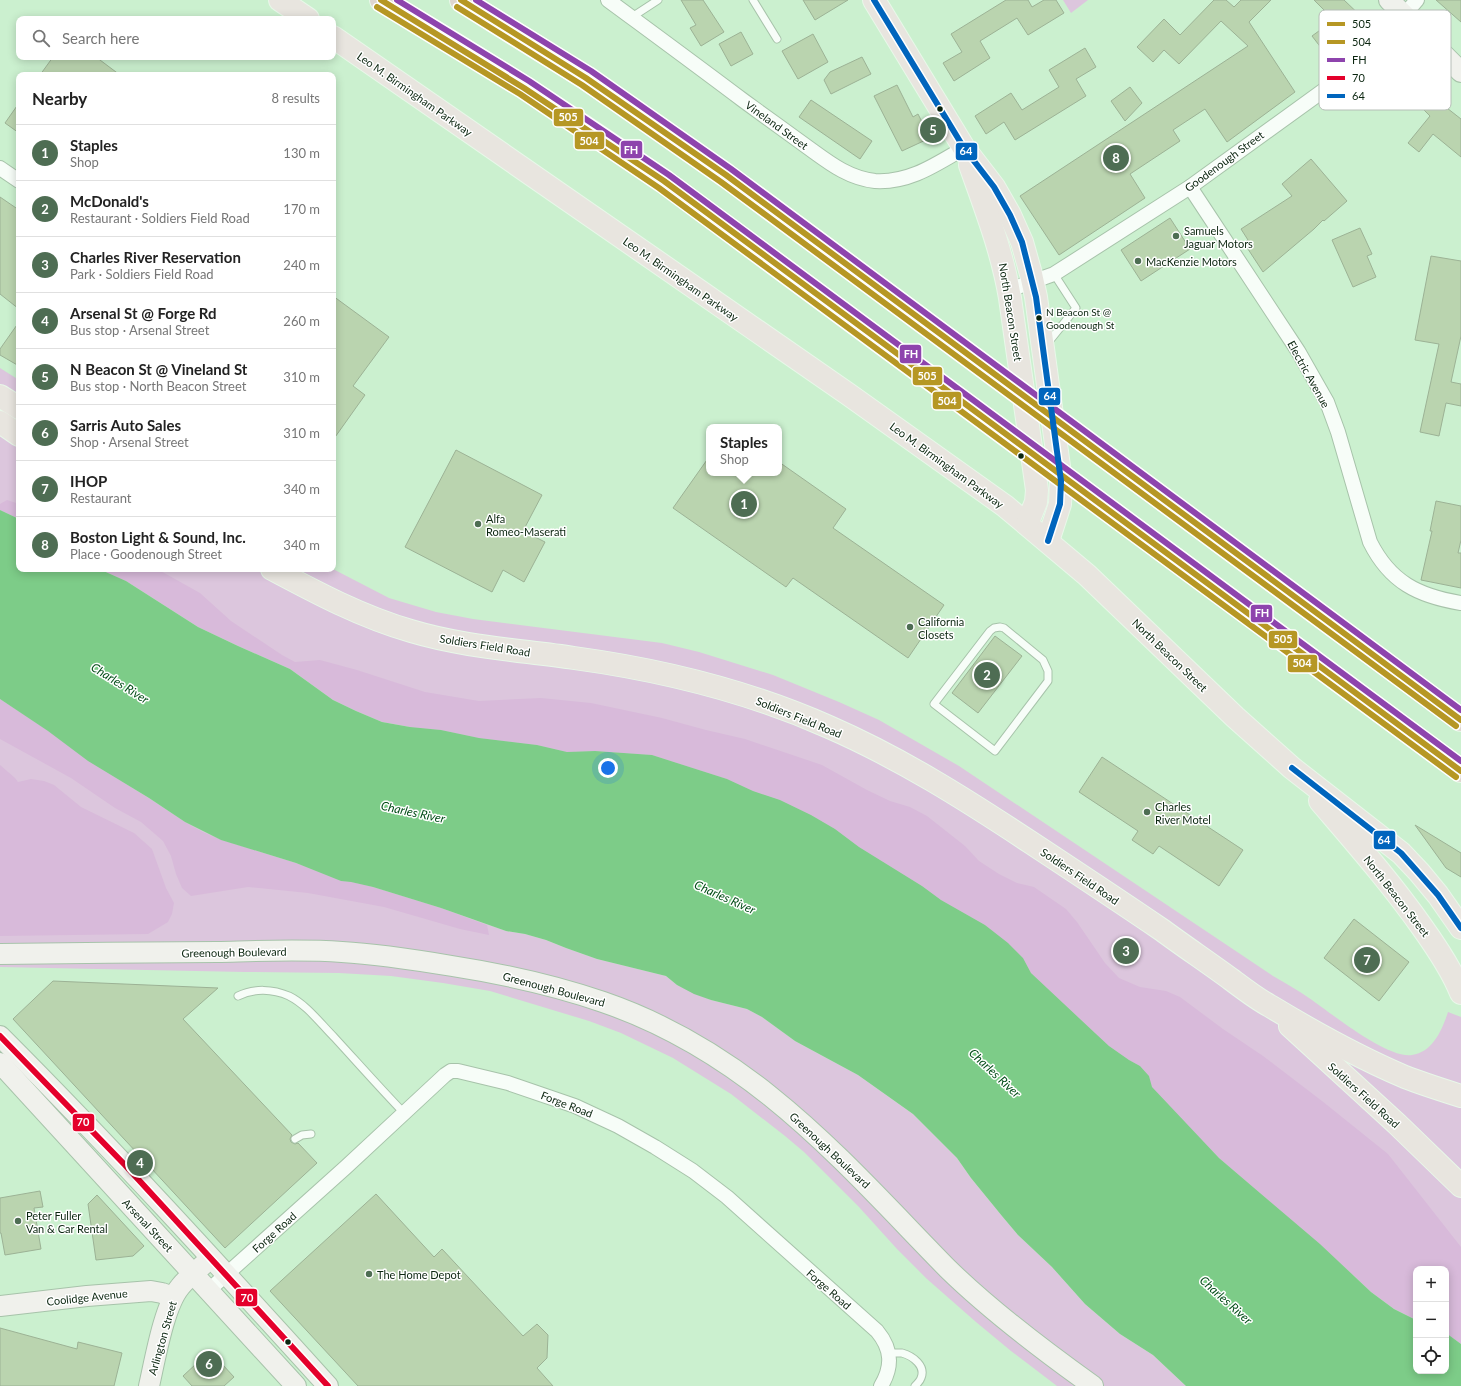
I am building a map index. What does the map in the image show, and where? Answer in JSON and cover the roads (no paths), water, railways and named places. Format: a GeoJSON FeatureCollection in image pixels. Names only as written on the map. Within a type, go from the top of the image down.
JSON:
{"type":"FeatureCollection","features":[{"type":"Feature","properties":{"kind":"highway"},"geometry":{"type":"LineString","coordinates":[[381,0],[474,55],[617,148],[664,181],[1461,771]]}},
{"type":"Feature","properties":{"kind":"highway"},"geometry":{"type":"LineString","coordinates":[[461,0],[580,74],[680,142],[1461,720]]}},
{"type":"Feature","properties":{"kind":"main road"},"geometry":{"type":"LineString","coordinates":[[280,0],[304,16]]}},
{"type":"Feature","properties":{"kind":"main road","name":"North Beacon Street"},"geometry":{"type":"LineString","coordinates":[[874,0],[964,148],[990,181],[1007,209],[1022,242],[1033,282],[1061,485],[1060,504],[1048,541]]}},
{"type":"Feature","properties":{"kind":"main road","name":"Leo M. Birmingham Parkway"},"geometry":{"type":"LineString","coordinates":[[336,39],[848,394],[982,489],[1027,524]]}},
{"type":"Feature","properties":{"kind":"main road","name":"North Beacon Street"},"geometry":{"type":"LineString","coordinates":[[964,148],[996,236],[1009,290],[1037,490],[1036,502],[1027,524],[1087,575],[1230,713],[1292,768],[1401,854],[1434,890],[1461,928]]}},
{"type":"Feature","properties":{"kind":"main road"},"geometry":{"type":"LineString","coordinates":[[0,396],[16,406]]}},
{"type":"Feature","properties":{"kind":"main road"},"geometry":{"type":"LineString","coordinates":[[0,422],[16,433]]}},
{"type":"Feature","properties":{"kind":"main road","name":"Soldiers Field Road"},"geometry":{"type":"LineString","coordinates":[[278,572],[346,606],[413,632],[461,643],[575,658],[670,674],[750,698],[832,728],[900,762],[963,798],[1122,903],[1267,1005],[1374,1063],[1408,1078],[1461,1096]]}},
{"type":"Feature","properties":{"kind":"main road","name":"North Beacon Street"},"geometry":{"type":"LineString","coordinates":[[1292,768],[1382,873],[1411,910],[1439,952],[1461,993]]}},
{"type":"Feature","properties":{"kind":"main road","name":"Soldiers Field Road"},"geometry":{"type":"LineString","coordinates":[[1267,1005],[1397,1124],[1461,1186]]}},
{"type":"Feature","properties":{"kind":"street","name":"Vineland Street"},"geometry":{"type":"LineString","coordinates":[[608,0],[788,133],[840,170],[854,176],[867,180],[882,181],[905,178],[924,171],[964,148]]}},
{"type":"Feature","properties":{"kind":"street"},"geometry":{"type":"LineString","coordinates":[[1389,0],[1399,10]]}},
{"type":"Feature","properties":{"kind":"street","name":"Goodenough Street"},"geometry":{"type":"LineString","coordinates":[[1408,10],[1417,0]]}},
{"type":"Feature","properties":{"kind":"street"},"geometry":{"type":"LineString","coordinates":[[1451,62],[1461,72]]}},
{"type":"Feature","properties":{"kind":"street","name":"Goodenough Street"},"geometry":{"type":"LineString","coordinates":[[1009,290],[1054,274],[1190,187],[1319,94]]}},
{"type":"Feature","properties":{"kind":"street"},"geometry":{"type":"LineString","coordinates":[[0,168],[16,179]]}},
{"type":"Feature","properties":{"kind":"street","name":"Electric Avenue"},"geometry":{"type":"LineString","coordinates":[[1190,187],[1298,351],[1327,402],[1338,432],[1370,542],[1378,558],[1401,582],[1432,597],[1461,603]]}},
{"type":"Feature","properties":{"kind":"street","name":"Greenough Boulevard"},"geometry":{"type":"LineString","coordinates":[[0,954],[341,952],[430,962],[484,971],[540,983],[606,1003],[672,1032],[706,1050],[770,1096],[828,1147],[950,1270],[980,1298],[1065,1366],[1093,1386]]}},
{"type":"Feature","properties":{"kind":"street"},"geometry":{"type":"LineString","coordinates":[[0,1036],[74,1110],[227,1274],[328,1386]]}},
{"type":"Feature","properties":{"kind":"street","name":"Arsenal Street"},"geometry":{"type":"LineString","coordinates":[[0,1063],[296,1386]]}},
{"type":"Feature","properties":{"kind":"street","name":"Forge Road"},"geometry":{"type":"LineString","coordinates":[[209,1290],[445,1075],[455,1071],[474,1074],[508,1083],[575,1106],[605,1119],[655,1147],[693,1171],[727,1197],[874,1328],[885,1342],[889,1353]]}},
{"type":"Feature","properties":{"kind":"street","name":"Arlington Street"},"geometry":{"type":"LineString","coordinates":[[149,1386],[161,1335],[173,1297],[180,1287],[211,1257]]}},
{"type":"Feature","properties":{"kind":"street","name":"Coolidge Avenue"},"geometry":{"type":"LineString","coordinates":[[0,1306],[87,1296],[151,1291],[162,1292],[173,1297]]}},
{"type":"Feature","properties":{"kind":"street"},"geometry":{"type":"LineString","coordinates":[[881,1386],[888,1370],[889,1353]]}},
{"type":"Feature","properties":{"kind":"lane"},"geometry":{"type":"LineString","coordinates":[[632,17],[658,0]]}},
{"type":"Feature","properties":{"kind":"lane"},"geometry":{"type":"LineString","coordinates":[[753,0],[777,39]]}},
{"type":"Feature","properties":{"kind":"lane"},"geometry":{"type":"LineString","coordinates":[[1043,349],[1076,308],[1054,274]]}},
{"type":"Feature","properties":{"kind":"lane"},"geometry":{"type":"LineString","coordinates":[[994,628],[1004,628],[1044,660],[1048,672],[1048,681],[995,751],[934,704],[990,631],[994,628]]}},
{"type":"Feature","properties":{"kind":"lane"},"geometry":{"type":"LineString","coordinates":[[238,996],[249,991],[269,991],[288,996],[299,1002],[404,1113]]}},
{"type":"Feature","properties":{"kind":"lane"},"geometry":{"type":"LineString","coordinates":[[295,1139],[302,1135],[311,1134]]}},
{"type":"Feature","properties":{"kind":"lane"},"geometry":{"type":"LineString","coordinates":[[889,1353],[902,1354],[913,1358],[920,1365],[922,1371],[921,1378],[915,1386]]}},
{"type":"Feature","properties":{"kind":"water","name":"Charles River"},"geometry":{"type":"Polygon","coordinates":[[[0,510],[16,518],[16,572],[106,572],[126,581],[198,627],[290,669],[333,700],[382,722],[441,730],[479,738],[537,745],[567,752],[595,751],[652,755],[727,779],[753,791],[780,800],[835,829],[859,847],[922,886],[941,900],[985,925],[1008,943],[1023,958],[1031,973],[1095,1033],[1109,1046],[1140,1066],[1149,1076],[1152,1087],[1219,1158],[1320,1244],[1371,1292],[1394,1309],[1413,1318],[1413,1374],[1449,1374],[1449,1335],[1461,1344],[1461,1386],[1186,1386],[1153,1355],[1120,1334],[1085,1304],[1052,1267],[1018,1235],[971,1178],[957,1158],[913,1114],[858,1075],[795,1041],[762,1017],[747,1009],[694,994],[677,985],[666,976],[597,959],[546,940],[525,934],[506,931],[441,908],[373,887],[341,881],[296,863],[221,840],[185,822],[88,761],[48,731],[0,699],[0,510]]]}},
{"type":"Feature","properties":{"kind":"place","name":"N Beacon St @ Vineland St"},"geometry":{"type":"Point","coordinates":[933,130]}},
{"type":"Feature","properties":{"kind":"place","name":"Boston Light & Sound, Inc."},"geometry":{"type":"Point","coordinates":[1116,158]}},
{"type":"Feature","properties":{"kind":"place","name":"Samuels Jaguar Motors"},"geometry":{"type":"Point","coordinates":[1176,236]}},
{"type":"Feature","properties":{"kind":"place","name":"MacKenzie Motors"},"geometry":{"type":"Point","coordinates":[1138,261]}},
{"type":"Feature","properties":{"kind":"place","name":"N Beacon St @ Goodenough St"},"geometry":{"type":"Point","coordinates":[1039,318]}},
{"type":"Feature","properties":{"kind":"place","name":"Staples"},"geometry":{"type":"Point","coordinates":[744,504]}},
{"type":"Feature","properties":{"kind":"place","name":"Alfa Romeo-Maserati"},"geometry":{"type":"Point","coordinates":[478,524]}},
{"type":"Feature","properties":{"kind":"place","name":"California Closets"},"geometry":{"type":"Point","coordinates":[910,627]}},
{"type":"Feature","properties":{"kind":"place","name":"McDonald's"},"geometry":{"type":"Point","coordinates":[987,675]}},
{"type":"Feature","properties":{"kind":"place","name":"Charles River Motel"},"geometry":{"type":"Point","coordinates":[1147,812]}},
{"type":"Feature","properties":{"kind":"place","name":"Charles River Reservation"},"geometry":{"type":"Point","coordinates":[1126,951]}},
{"type":"Feature","properties":{"kind":"place","name":"IHOP"},"geometry":{"type":"Point","coordinates":[1367,960]}},
{"type":"Feature","properties":{"kind":"place","name":"Arsenal St @ Forge Rd"},"geometry":{"type":"Point","coordinates":[140,1163]}},
{"type":"Feature","properties":{"kind":"place","name":"Peter Fuller Van & Car Rental"},"geometry":{"type":"Point","coordinates":[18,1221]}},
{"type":"Feature","properties":{"kind":"place","name":"The Home Depot"},"geometry":{"type":"Point","coordinates":[369,1274]}},
{"type":"Feature","properties":{"kind":"place","name":"Sarris Auto Sales"},"geometry":{"type":"Point","coordinates":[209,1364]}}]}
